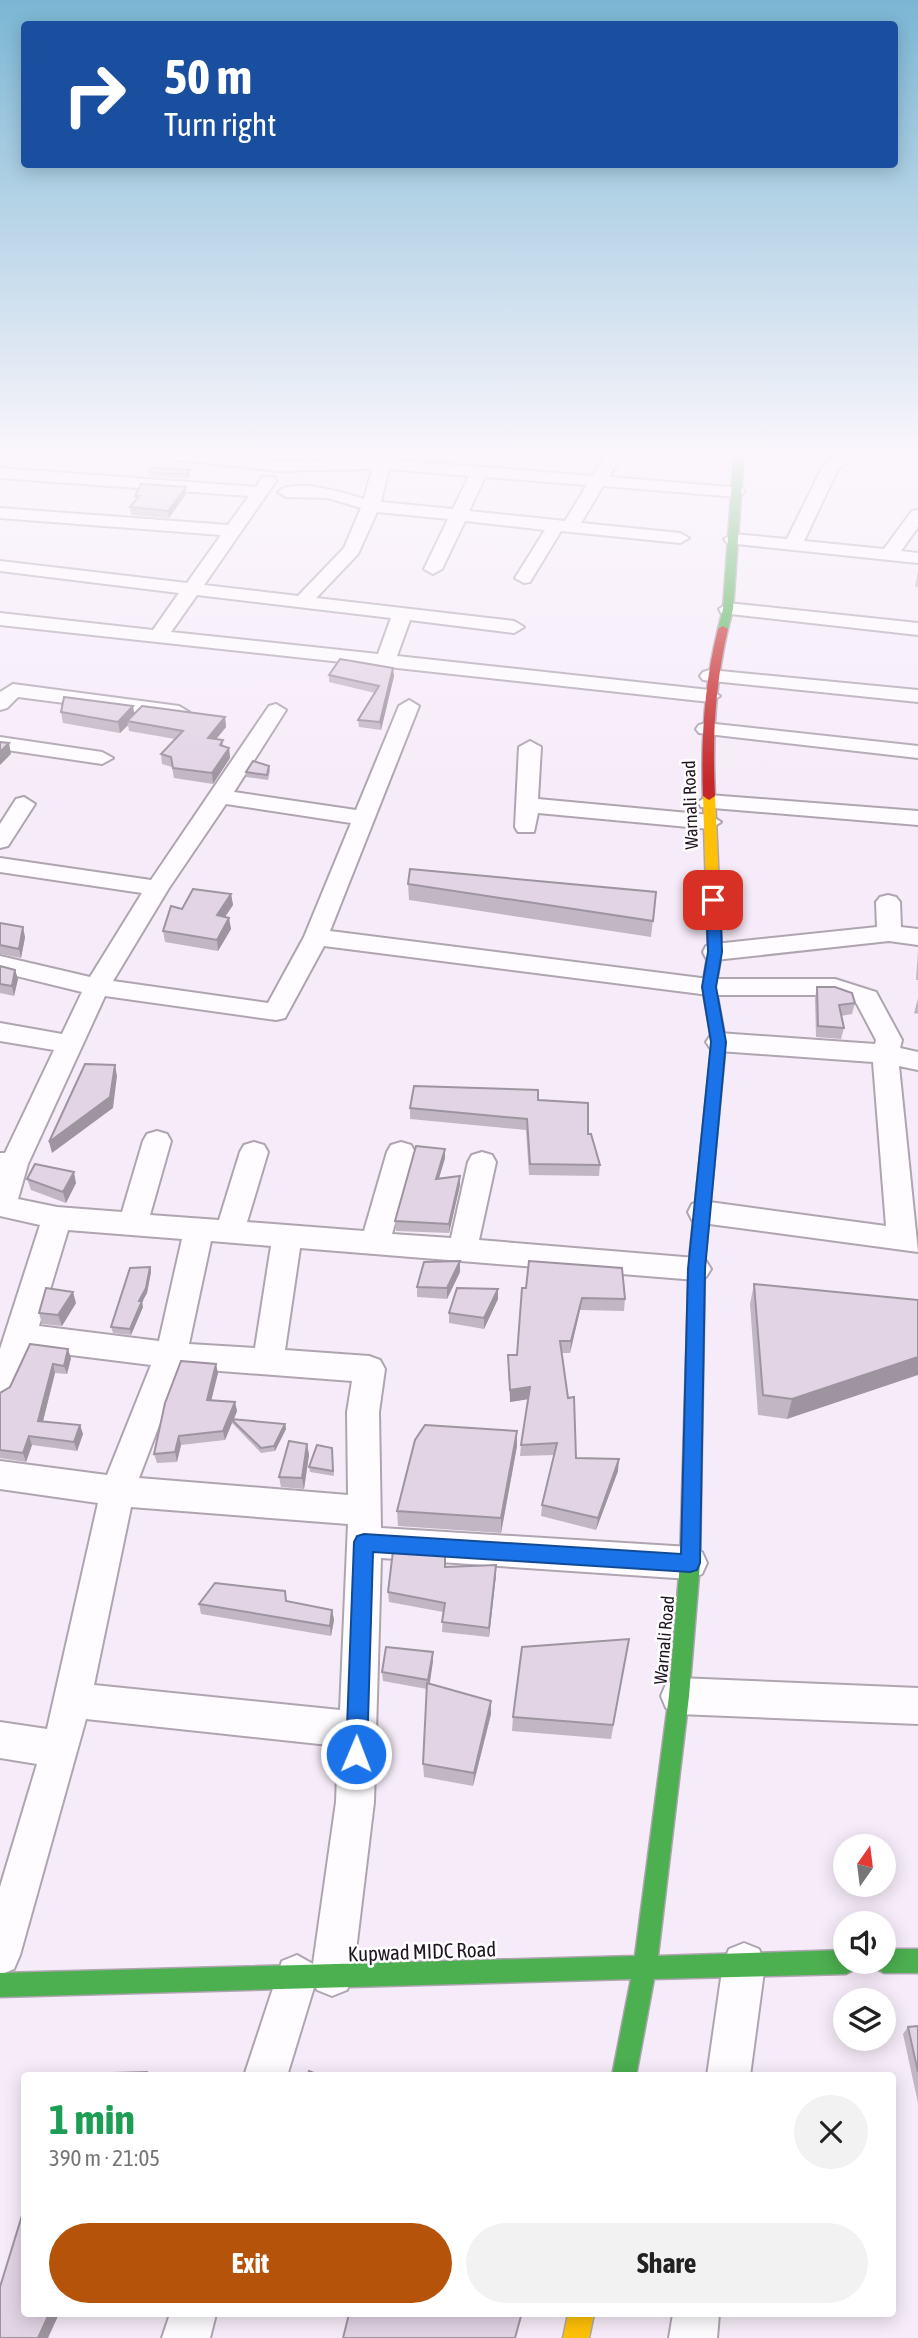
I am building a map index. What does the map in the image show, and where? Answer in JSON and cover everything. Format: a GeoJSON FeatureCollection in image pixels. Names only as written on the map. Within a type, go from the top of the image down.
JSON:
{"type":"FeatureCollection","features":[{"type":"Feature","properties":{"kind":"main road","name":"Warnali Road"},"geometry":{"type":"LineString","coordinates":[[625,2072],[645,1965],[678,1696],[690,1563],[696,1269],[719,1042],[709,987],[715,952],[706,729],[710,676],[728,609],[731,563]]}},
{"type":"Feature","properties":{"kind":"main road"},"geometry":{"type":"LineString","coordinates":[[896,1961],[918,1961]]}},
{"type":"Feature","properties":{"kind":"main road","name":"Kupwad MIDC Road"},"geometry":{"type":"LineString","coordinates":[[0,1984],[645,1965],[833,1962]]}},
{"type":"Feature","properties":{"kind":"main road"},"geometry":{"type":"LineString","coordinates":[[576,2338],[580,2317]]}},
{"type":"Feature","properties":{"kind":"street"},"geometry":{"type":"LineString","coordinates":[[158,636],[210,563]]}},
{"type":"Feature","properties":{"kind":"street"},"geometry":{"type":"LineString","coordinates":[[301,603],[339,563]]}},
{"type":"Feature","properties":{"kind":"street"},"geometry":{"type":"LineString","coordinates":[[433,569],[436,563]]}},
{"type":"Feature","properties":{"kind":"street"},"geometry":{"type":"LineString","coordinates":[[524,578],[535,563]]}},
{"type":"Feature","properties":{"kind":"street"},"geometry":{"type":"LineString","coordinates":[[0,566],[514,627]]}},
{"type":"Feature","properties":{"kind":"street"},"geometry":{"type":"LineString","coordinates":[[728,609],[918,629]]}},
{"type":"Feature","properties":{"kind":"street"},"geometry":{"type":"LineString","coordinates":[[385,663],[402,615]]}},
{"type":"Feature","properties":{"kind":"street"},"geometry":{"type":"LineString","coordinates":[[0,619],[385,663],[710,696]]}},
{"type":"Feature","properties":{"kind":"street"},"geometry":{"type":"LineString","coordinates":[[710,676],[918,696]]}},
{"type":"Feature","properties":{"kind":"street"},"geometry":{"type":"LineString","coordinates":[[1,703],[13,690],[188,713]]}},
{"type":"Feature","properties":{"kind":"street"},"geometry":{"type":"LineString","coordinates":[[0,964],[97,987],[276,1012],[316,937],[409,706]]}},
{"type":"Feature","properties":{"kind":"street"},"geometry":{"type":"LineString","coordinates":[[276,710],[157,888],[97,987],[7,1164],[1,1209],[57,1218],[696,1269]]}},
{"type":"Feature","properties":{"kind":"street"},"geometry":{"type":"LineString","coordinates":[[706,729],[918,752]]}},
{"type":"Feature","properties":{"kind":"street"},"geometry":{"type":"LineString","coordinates":[[0,743],[102,758]]}},
{"type":"Feature","properties":{"kind":"street"},"geometry":{"type":"LineString","coordinates":[[530,747],[526,816],[710,812],[918,818]]}},
{"type":"Feature","properties":{"kind":"street"},"geometry":{"type":"LineString","coordinates":[[220,797],[365,818]]}},
{"type":"Feature","properties":{"kind":"street"},"geometry":{"type":"LineString","coordinates":[[0,841],[24,804]]}},
{"type":"Feature","properties":{"kind":"street"},"geometry":{"type":"LineString","coordinates":[[0,865],[157,888]]}},
{"type":"Feature","properties":{"kind":"street"},"geometry":{"type":"LineString","coordinates":[[888,902],[889,933]]}},
{"type":"Feature","properties":{"kind":"street"},"geometry":{"type":"LineString","coordinates":[[715,952],[889,933],[918,937]]}},
{"type":"Feature","properties":{"kind":"street"},"geometry":{"type":"LineString","coordinates":[[316,937],[709,987],[835,987],[867,998],[889,1040],[885,1054],[910,1240],[702,1212]]}},
{"type":"Feature","properties":{"kind":"street"},"geometry":{"type":"LineString","coordinates":[[0,1032],[63,1043]]}},
{"type":"Feature","properties":{"kind":"street"},"geometry":{"type":"LineString","coordinates":[[719,1042],[885,1054],[918,1061]]}},
{"type":"Feature","properties":{"kind":"street"},"geometry":{"type":"LineString","coordinates":[[134,1224],[157,1141]]}},
{"type":"Feature","properties":{"kind":"street"},"geometry":{"type":"LineString","coordinates":[[0,1955],[73,1700],[117,1491],[171,1355],[214,1231],[254,1152]]}},
{"type":"Feature","properties":{"kind":"street"},"geometry":{"type":"LineString","coordinates":[[375,1243],[401,1152]]}},
{"type":"Feature","properties":{"kind":"street"},"geometry":{"type":"LineString","coordinates":[[463,1249],[482,1162]]}},
{"type":"Feature","properties":{"kind":"street"},"geometry":{"type":"LineString","coordinates":[[0,1386],[21,1336],[57,1218]]}},
{"type":"Feature","properties":{"kind":"street"},"geometry":{"type":"LineString","coordinates":[[268,1363],[287,1237]]}},
{"type":"Feature","properties":{"kind":"street"},"geometry":{"type":"LineString","coordinates":[[21,1336],[171,1355],[369,1369],[363,1412],[364,1527],[355,1802],[314,1975],[267,2072]]}},
{"type":"Feature","properties":{"kind":"street"},"geometry":{"type":"LineString","coordinates":[[0,1475],[364,1527],[690,1563]]}},
{"type":"Feature","properties":{"kind":"street"},"geometry":{"type":"LineString","coordinates":[[678,1696],[918,1706]]}},
{"type":"Feature","properties":{"kind":"street"},"geometry":{"type":"LineString","coordinates":[[73,1700],[357,1730]]}},
{"type":"Feature","properties":{"kind":"street"},"geometry":{"type":"LineString","coordinates":[[0,1740],[60,1749]]}},
{"type":"Feature","properties":{"kind":"street"},"geometry":{"type":"LineString","coordinates":[[729,2072],[744,1964]]}},
{"type":"Feature","properties":{"kind":"street"},"geometry":{"type":"LineString","coordinates":[[186,2338],[192,2317]]}},
{"type":"Feature","properties":{"kind":"street"},"geometry":{"type":"LineString","coordinates":[[693,2338],[696,2317]]}},
{"type":"Feature","properties":{"kind":"building"},"geometry":{"type":"Polygon","coordinates":[[[340,659],[393,668],[380,722],[358,720],[379,686],[329,675],[340,659]]]}},
{"type":"Feature","properties":{"kind":"building"},"geometry":{"type":"Polygon","coordinates":[[[64,697],[133,706],[118,722],[61,712],[64,697]]]}},
{"type":"Feature","properties":{"kind":"building"},"geometry":{"type":"Polygon","coordinates":[[[142,706],[225,717],[208,738],[223,740],[220,745],[229,748],[212,773],[173,768],[171,757],[161,754],[183,731],[127,721],[142,706]]]}},
{"type":"Feature","properties":{"kind":"building"},"geometry":{"type":"Polygon","coordinates":[[[0,742],[9,743],[0,752],[0,742]]]}},
{"type":"Feature","properties":{"kind":"building"},"geometry":{"type":"Polygon","coordinates":[[[253,761],[269,766],[267,775],[246,772],[253,761]]]}},
{"type":"Feature","properties":{"kind":"building"},"geometry":{"type":"Polygon","coordinates":[[[410,869],[656,892],[653,921],[408,884],[410,869]]]}},
{"type":"Feature","properties":{"kind":"building"},"geometry":{"type":"Polygon","coordinates":[[[193,889],[231,894],[217,915],[229,918],[217,940],[163,931],[171,906],[182,909],[193,889]]]}},
{"type":"Feature","properties":{"kind":"building"},"geometry":{"type":"Polygon","coordinates":[[[0,923],[23,927],[19,949],[0,945],[0,923]]]}},
{"type":"Feature","properties":{"kind":"building"},"geometry":{"type":"Polygon","coordinates":[[[0,966],[15,970],[12,986],[0,984],[0,966]]]}},
{"type":"Feature","properties":{"kind":"building"},"geometry":{"type":"Polygon","coordinates":[[[817,987],[835,987],[852,993],[855,1003],[839,1005],[844,1028],[818,1026],[817,987]]]}},
{"type":"Feature","properties":{"kind":"building"},"geometry":{"type":"Polygon","coordinates":[[[85,1064],[115,1065],[110,1097],[49,1142],[85,1064]]]}},
{"type":"Feature","properties":{"kind":"building"},"geometry":{"type":"Polygon","coordinates":[[[414,1086],[538,1090],[538,1100],[588,1103],[588,1134],[591,1134],[600,1165],[530,1164],[527,1119],[410,1108],[414,1086]]]}},
{"type":"Feature","properties":{"kind":"building"},"geometry":{"type":"Polygon","coordinates":[[[416,1146],[445,1149],[436,1179],[460,1176],[449,1224],[395,1221],[416,1146]]]}},
{"type":"Feature","properties":{"kind":"building"},"geometry":{"type":"Polygon","coordinates":[[[35,1164],[74,1172],[63,1192],[27,1179],[35,1164]]]}},
{"type":"Feature","properties":{"kind":"building"},"geometry":{"type":"Polygon","coordinates":[[[460,1261],[447,1288],[417,1287],[424,1262],[460,1261]]]}},
{"type":"Feature","properties":{"kind":"building"},"geometry":{"type":"Polygon","coordinates":[[[529,1261],[622,1268],[625,1299],[582,1298],[571,1341],[560,1341],[568,1398],[574,1397],[576,1458],[619,1459],[598,1518],[542,1505],[557,1443],[521,1445],[530,1387],[510,1390],[508,1355],[517,1355],[522,1288],[526,1288],[529,1261]]]}},
{"type":"Feature","properties":{"kind":"building"},"geometry":{"type":"Polygon","coordinates":[[[150,1267],[146,1288],[139,1301],[142,1301],[130,1329],[111,1327],[130,1268],[150,1267]]]}},
{"type":"Feature","properties":{"kind":"building"},"geometry":{"type":"Polygon","coordinates":[[[754,1284],[918,1300],[918,1357],[792,1399],[763,1395],[754,1284]]]}},
{"type":"Feature","properties":{"kind":"building"},"geometry":{"type":"Polygon","coordinates":[[[46,1288],[73,1292],[58,1315],[39,1313],[46,1288]]]}},
{"type":"Feature","properties":{"kind":"building"},"geometry":{"type":"Polygon","coordinates":[[[457,1288],[498,1289],[484,1318],[449,1313],[457,1288]]]}},
{"type":"Feature","properties":{"kind":"building"},"geometry":{"type":"Polygon","coordinates":[[[30,1344],[68,1349],[64,1366],[53,1364],[38,1421],[80,1425],[74,1442],[29,1436],[23,1453],[0,1450],[0,1393],[10,1387],[30,1344]]]}},
{"type":"Feature","properties":{"kind":"building"},"geometry":{"type":"Polygon","coordinates":[[[181,1361],[216,1364],[207,1400],[235,1402],[223,1431],[179,1436],[175,1452],[154,1454],[165,1403],[181,1361]]]}},
{"type":"Feature","properties":{"kind":"building"},"geometry":{"type":"Polygon","coordinates":[[[231,1419],[285,1424],[274,1446],[261,1448],[231,1419]]]}},
{"type":"Feature","properties":{"kind":"building"},"geometry":{"type":"Polygon","coordinates":[[[425,1425],[517,1431],[501,1518],[397,1511],[415,1440],[425,1425]]]}},
{"type":"Feature","properties":{"kind":"building"},"geometry":{"type":"Polygon","coordinates":[[[289,1441],[307,1444],[302,1478],[279,1477],[289,1441]]]}},
{"type":"Feature","properties":{"kind":"building"},"geometry":{"type":"Polygon","coordinates":[[[317,1445],[332,1448],[333,1471],[309,1467],[317,1445]]]}},
{"type":"Feature","properties":{"kind":"building"},"geometry":{"type":"Polygon","coordinates":[[[393,1551],[445,1555],[445,1567],[496,1565],[489,1628],[442,1622],[445,1603],[388,1592],[393,1551]]]}},
{"type":"Feature","properties":{"kind":"building"},"geometry":{"type":"Polygon","coordinates":[[[215,1583],[285,1591],[286,1601],[332,1610],[330,1626],[199,1604],[215,1583]]]}},
{"type":"Feature","properties":{"kind":"building"},"geometry":{"type":"Polygon","coordinates":[[[629,1639],[613,1725],[513,1717],[522,1647],[629,1639]]]}},
{"type":"Feature","properties":{"kind":"building"},"geometry":{"type":"Polygon","coordinates":[[[386,1647],[433,1652],[428,1680],[382,1672],[386,1647]]]}},
{"type":"Feature","properties":{"kind":"building"},"geometry":{"type":"Polygon","coordinates":[[[427,1683],[491,1701],[474,1773],[423,1764],[427,1683]]]}},
{"type":"Feature","properties":{"kind":"building"},"geometry":{"type":"Polygon","coordinates":[[[918,2026],[918,2072],[908,2027],[918,2026]]]}},
{"type":"Feature","properties":{"kind":"building"},"geometry":{"type":"Polygon","coordinates":[[[21,2219],[21,2317],[48,2317],[38,2338],[0,2338],[0,2287],[21,2219]]]}},
{"type":"Feature","properties":{"kind":"building"},"geometry":{"type":"Polygon","coordinates":[[[348,2317],[521,2317],[515,2338],[343,2338],[348,2317]]]}},
{"type":"Feature","properties":{"kind":"traffic: fast"},"geometry":{"type":"LineString","coordinates":[[723,629],[728,609],[731,563]]}},
{"type":"Feature","properties":{"kind":"traffic: fast"},"geometry":{"type":"LineString","coordinates":[[625,2072],[645,1965],[679,1696],[690,1563],[697,1260]]}},
{"type":"Feature","properties":{"kind":"traffic: fast"},"geometry":{"type":"LineString","coordinates":[[896,1961],[918,1961]]}},
{"type":"Feature","properties":{"kind":"traffic: fast"},"geometry":{"type":"LineString","coordinates":[[0,1985],[833,1962]]}},
{"type":"Feature","properties":{"kind":"traffic: slow"},"geometry":{"type":"LineString","coordinates":[[697,1260],[719,1042],[709,987],[715,952],[709,796]]}},
{"type":"Feature","properties":{"kind":"traffic: slow"},"geometry":{"type":"LineString","coordinates":[[576,2338],[580,2317]]}},
{"type":"Feature","properties":{"kind":"traffic: jam"},"geometry":{"type":"LineString","coordinates":[[709,796],[708,712],[723,629]]}},
{"type":"Feature","properties":{"kind":"route"},"geometry":{"type":"LineString","coordinates":[[356,1754],[364,1542],[690,1563],[696,1269],[719,1042],[709,987],[715,952],[713,900]]}}]}
